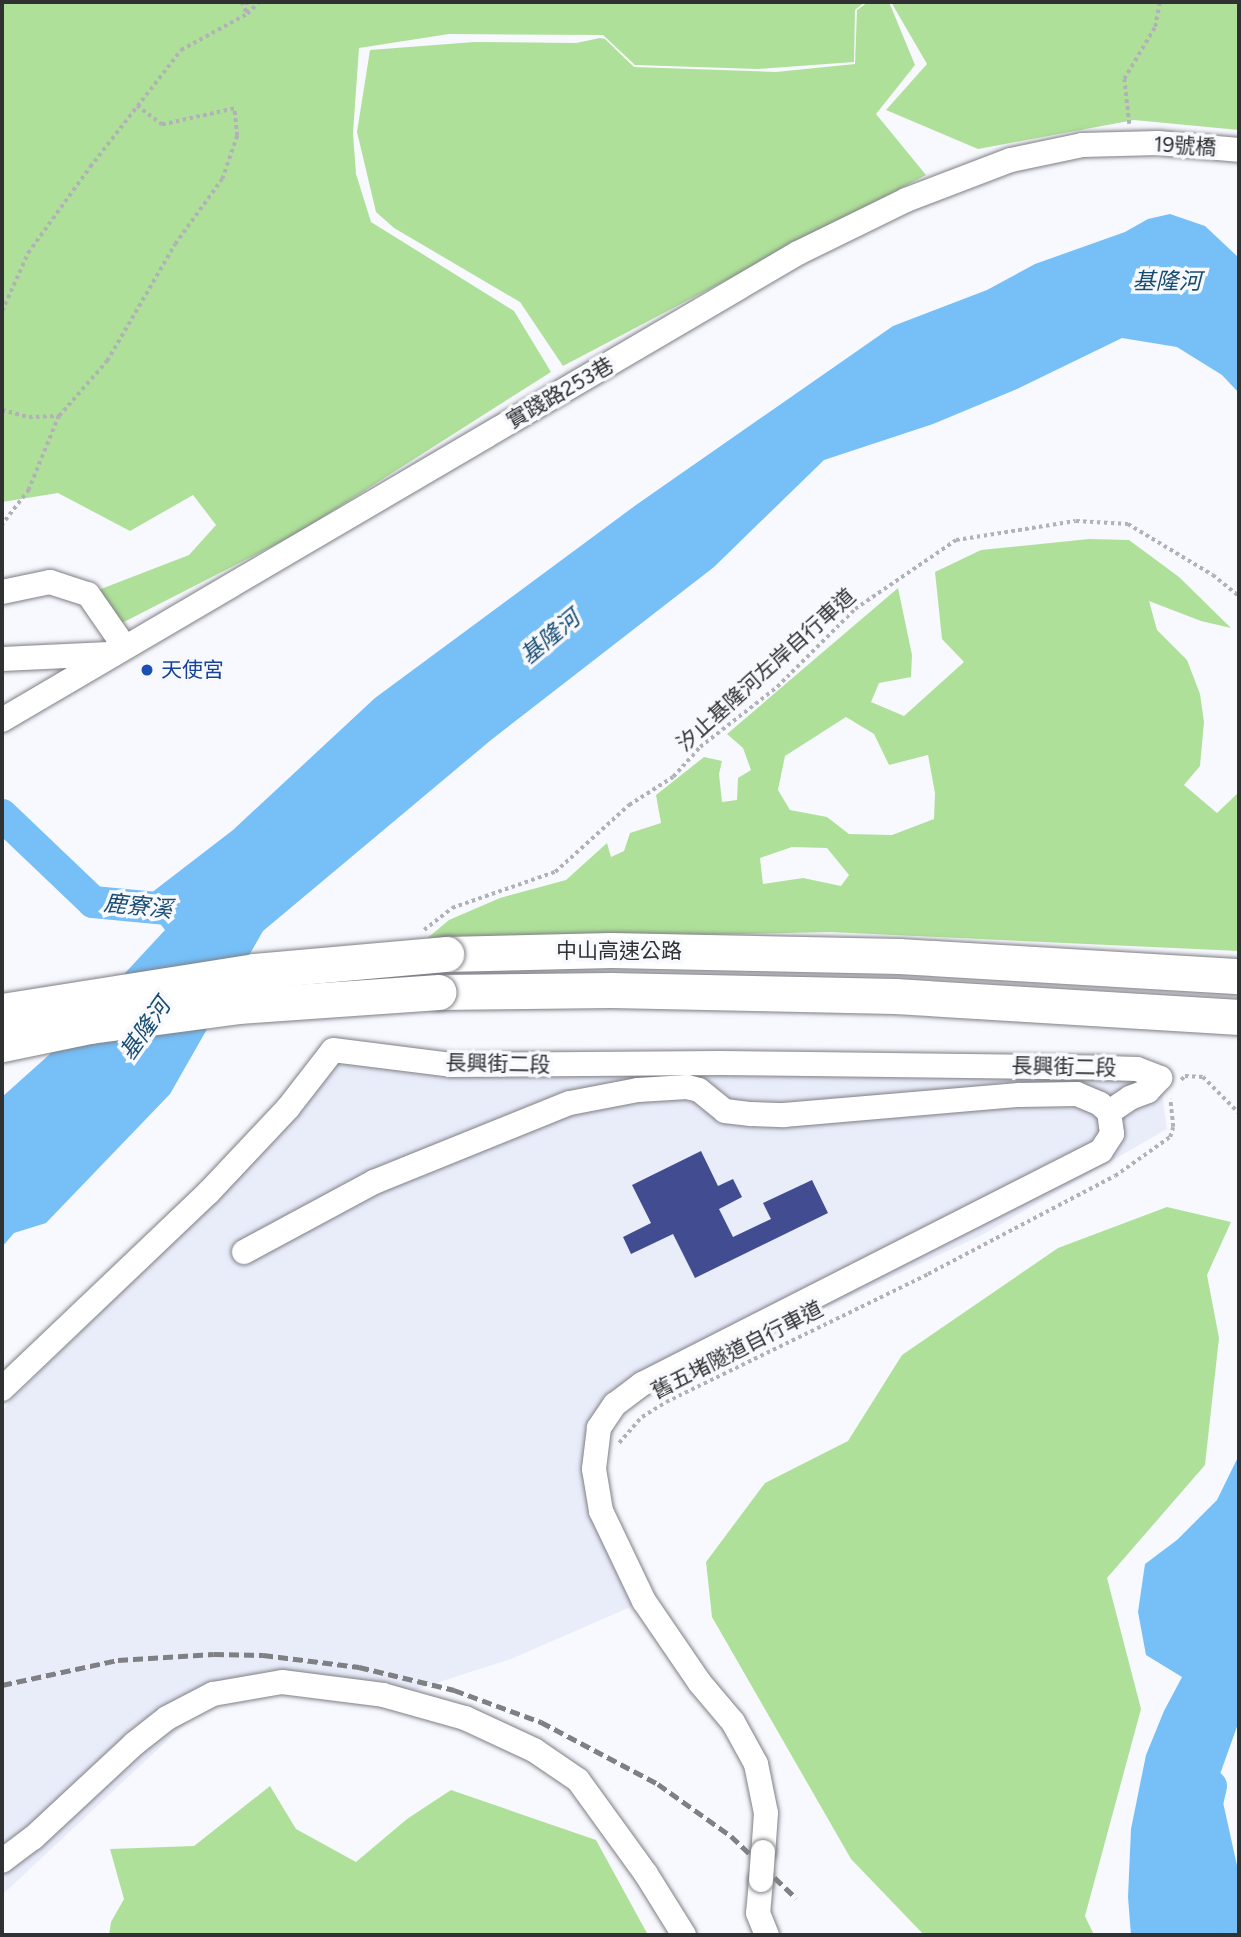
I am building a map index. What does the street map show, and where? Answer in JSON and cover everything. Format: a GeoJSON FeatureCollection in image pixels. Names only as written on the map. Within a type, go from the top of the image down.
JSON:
{"type":"FeatureCollection","features":[{"type":"Feature","properties":{"kind":"highway","name":"中山高速公路"},"geometry":{"type":"LineString","coordinates":[[2,1011],[434,943],[899,956],[1239,976]]}},
{"type":"Feature","properties":{"kind":"highway","name":"中山高速公路"},"geometry":{"type":"LineString","coordinates":[[2,1044],[90,1026],[238,1006],[439,992],[611,990],[895,996],[1239,1017]]}},
{"type":"Feature","properties":{"kind":"street","name":"19號橋"},"geometry":{"type":"LineString","coordinates":[[1130,143],[1239,150]]}},
{"type":"Feature","properties":{"kind":"street","name":"實踐路253巷"},"geometry":{"type":"LineString","coordinates":[[9,716],[117,650],[798,253],[906,200],[1011,160],[1082,145],[1130,143]]}},
{"type":"Feature","properties":{"kind":"street"},"geometry":{"type":"LineString","coordinates":[[2,592],[50,582],[88,594],[117,650],[2,659]]}},
{"type":"Feature","properties":{"kind":"street"},"geometry":{"type":"LineString","coordinates":[[52,657],[63,662],[66,671],[55,688]]}},
{"type":"Feature","properties":{"kind":"street","name":"長興街二段"},"geometry":{"type":"LineString","coordinates":[[2,1389],[208,1193],[288,1108],[333,1051],[451,1065],[720,1063],[1138,1069],[1160,1078],[1148,1091],[1130,1098],[1109,1112]]}},
{"type":"Feature","properties":{"kind":"street"},"geometry":{"type":"LineString","coordinates":[[244,1252],[374,1182],[570,1103],[638,1090],[687,1087],[699,1090],[725,1111],[735,1113],[784,1115],[1019,1096],[1077,1094],[1100,1104],[1109,1112],[1112,1134],[1101,1151],[642,1384],[615,1404],[599,1428],[594,1469],[601,1511],[644,1601],[700,1683],[733,1722],[756,1764],[765,1813],[758,1913],[767,1935]]}},
{"type":"Feature","properties":{"kind":"street"},"geometry":{"type":"LineString","coordinates":[[2,1861],[33,1838],[167,1717],[213,1694],[282,1682],[383,1695],[465,1718],[534,1750],[578,1780],[646,1874],[684,1935]]}},
{"type":"Feature","properties":{"kind":"path"},"geometry":{"type":"LineString","coordinates":[[244,2],[247,14]]}},
{"type":"Feature","properties":{"kind":"path"},"geometry":{"type":"LineString","coordinates":[[2,311],[28,253],[181,50],[247,14],[259,2]]}},
{"type":"Feature","properties":{"kind":"path"},"geometry":{"type":"LineString","coordinates":[[1130,143],[1124,79],[1156,27],[1160,2]]}},
{"type":"Feature","properties":{"kind":"path"},"geometry":{"type":"LineString","coordinates":[[2,525],[29,490],[60,416],[107,361],[175,244],[222,179],[237,136],[234,108],[162,125],[137,106]]}},
{"type":"Feature","properties":{"kind":"path"},"geometry":{"type":"LineString","coordinates":[[2,410],[29,417],[60,416]]}},
{"type":"Feature","properties":{"kind":"path","name":"汐止基隆河左岸自行車道"},"geometry":{"type":"LineString","coordinates":[[434,943],[452,908],[555,872],[629,805],[673,777],[700,747],[777,687],[855,609],[956,540],[1076,521],[1128,524],[1213,575],[1239,596]]}},
{"type":"Feature","properties":{"kind":"path"},"geometry":{"type":"LineString","coordinates":[[1177,1084],[1185,1076],[1203,1077],[1239,1113]]}},
{"type":"Feature","properties":{"kind":"path","name":"舊五堵隧道自行車道"},"geometry":{"type":"LineString","coordinates":[[614,1451],[622,1436],[642,1417],[666,1402],[928,1274],[1115,1176],[1170,1137],[1173,1127],[1168,1092]]}},
{"type":"Feature","properties":{"kind":"shaded area"},"geometry":{"type":"Polygon","coordinates":[[[343,1058],[1160,1078],[1167,1129],[982,1235],[630,1398],[605,1429],[594,1469],[644,1601],[511,1659],[387,1699],[288,1681],[203,1707],[2,1895],[2,1410],[265,1146],[343,1058]]]}},
{"type":"Feature","properties":{"kind":"green space"},"geometry":{"type":"Polygon","coordinates":[[[2,2],[865,2],[855,10],[854,62],[758,69],[635,65],[603,35],[449,34],[359,48],[353,133],[356,174],[371,222],[514,311],[551,372],[298,533],[120,624],[88,594],[189,555],[216,525],[193,495],[130,531],[58,493],[2,502],[2,2]]]}},
{"type":"Feature","properties":{"kind":"green space"},"geometry":{"type":"Polygon","coordinates":[[[868,2],[889,2],[915,65],[876,114],[926,175],[563,366],[520,302],[394,228],[376,212],[357,132],[370,50],[474,42],[576,43],[600,38],[605,39],[634,67],[776,72],[855,64],[857,10],[868,2]]]}},
{"type":"Feature","properties":{"kind":"green space"},"geometry":{"type":"Polygon","coordinates":[[[891,2],[1239,2],[1239,130],[1134,120],[978,149],[886,110],[927,64],[891,2]]]}},
{"type":"Feature","properties":{"kind":"green space"},"geometry":{"type":"Polygon","coordinates":[[[1089,539],[1129,540],[1179,577],[1231,628],[1201,621],[1149,601],[1157,630],[1187,660],[1200,694],[1204,722],[1200,766],[1184,785],[1217,813],[1238,793],[1239,736],[1239,951],[830,932],[424,941],[449,920],[500,898],[566,880],[607,843],[611,857],[624,851],[630,833],[661,823],[656,795],[704,757],[722,761],[719,774],[722,802],[737,800],[738,778],[751,770],[743,748],[727,734],[898,588],[912,655],[911,677],[879,683],[871,702],[904,716],[964,662],[942,639],[935,572],[981,550],[1089,539]],[[846,717],[785,756],[778,790],[790,810],[827,817],[849,834],[892,835],[934,819],[935,793],[928,755],[889,765],[874,734],[846,717]],[[792,847],[760,858],[763,884],[803,878],[841,886],[849,875],[827,848],[792,847]]]}},
{"type":"Feature","properties":{"kind":"green space"},"geometry":{"type":"Polygon","coordinates":[[[1167,1207],[1231,1222],[1207,1275],[1219,1338],[1205,1465],[1107,1578],[1141,1709],[1085,1916],[1094,1935],[924,1935],[851,1859],[712,1617],[706,1562],[765,1483],[848,1441],[902,1355],[1058,1248],[1167,1207]]]}},
{"type":"Feature","properties":{"kind":"green space"},"geometry":{"type":"Polygon","coordinates":[[[270,1786],[296,1829],[356,1862],[407,1819],[451,1790],[596,1840],[648,1935],[109,1935],[111,1922],[124,1899],[110,1849],[194,1846],[270,1786]]]}},
{"type":"Feature","properties":{"kind":"water","name":"基隆河"},"geometry":{"type":"Polygon","coordinates":[[[1170,214],[1205,226],[1239,258],[1239,393],[1222,375],[1177,347],[1122,338],[1017,389],[933,424],[824,460],[714,567],[491,740],[263,931],[170,1094],[46,1223],[14,1233],[2,1247],[2,1097],[50,1054],[165,930],[142,900],[233,830],[375,698],[636,505],[893,326],[987,290],[1035,264],[1125,232],[1148,219],[1170,214]]]}},
{"type":"Feature","properties":{"kind":"water"},"geometry":{"type":"Polygon","coordinates":[[[1239,1455],[1239,1721],[1209,1805],[1226,1935],[1131,1935],[1128,1897],[1131,1829],[1146,1755],[1182,1677],[1146,1655],[1138,1612],[1145,1564],[1177,1540],[1217,1500],[1239,1455]]]}},
{"type":"Feature","properties":{"kind":"building"},"geometry":{"type":"Polygon","coordinates":[[[701,1151],[718,1186],[733,1179],[742,1197],[719,1209],[733,1237],[771,1219],[763,1203],[812,1180],[828,1213],[695,1278],[673,1234],[631,1254],[623,1237],[651,1223],[632,1185],[701,1151]]]}},
{"type":"Feature","properties":{"kind":"waterway","name":"鹿寮溪"},"geometry":{"type":"LineString","coordinates":[[2,815],[93,902],[189,911]]}},
{"type":"Feature","properties":{"kind":"waterway","name":"基隆河"},"geometry":{"type":"LineString","coordinates":[[1211,1786],[1207,1804],[1236,1935]]}},
{"type":"Feature","properties":{"kind":"railway"},"geometry":{"type":"LineString","coordinates":[[2,1685],[118,1660],[214,1654],[263,1655],[359,1667],[454,1690],[541,1722],[658,1784],[731,1836],[796,1898]]}},
{"type":"Feature","properties":{"kind":"place","name":"天使宮"},"geometry":{"type":"Point","coordinates":[147,670]}}]}
